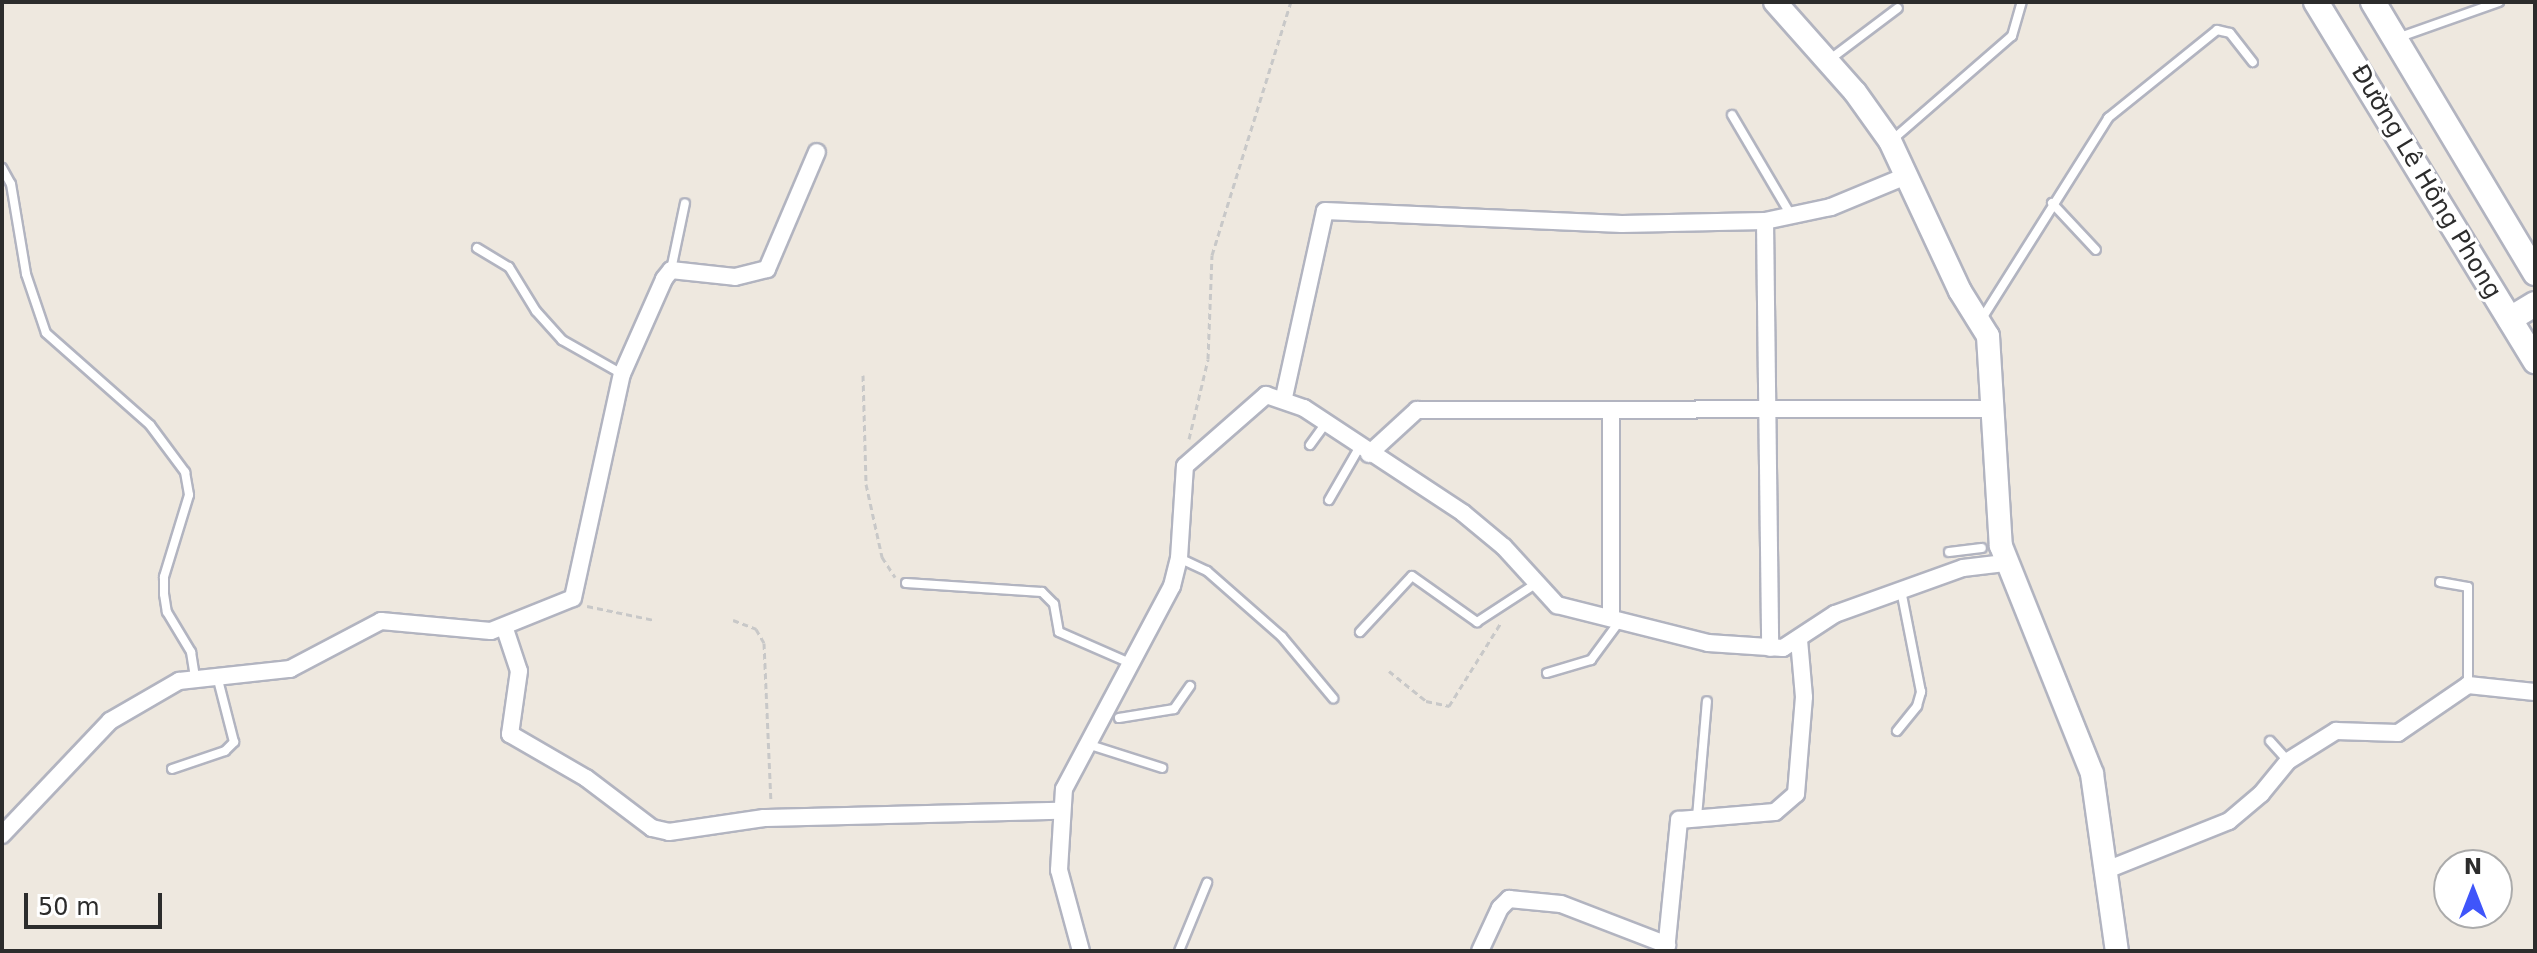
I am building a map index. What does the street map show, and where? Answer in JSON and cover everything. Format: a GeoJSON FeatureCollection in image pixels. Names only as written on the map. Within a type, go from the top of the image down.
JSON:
{"type":"FeatureCollection","features":[{"type":"Feature","properties":{"kind":"main road","name":"Đường Lê Hồng Phong"},"geometry":{"type":"LineString","coordinates":[[2316,2],[2535,361]]}},
{"type":"Feature","properties":{"kind":"main road","name":"Đường Lê Hồng Phong"},"geometry":{"type":"LineString","coordinates":[[2373,2],[2535,273]]}},
{"type":"Feature","properties":{"kind":"main road"},"geometry":{"type":"LineString","coordinates":[[2510,319],[2535,304]]}},
{"type":"Feature","properties":{"kind":"street"},"geometry":{"type":"LineString","coordinates":[[1775,2],[1828,60],[1890,141],[1978,324],[1988,336],[1994,409],[1996,551],[2092,774],[2109,869],[2117,951]]}},
{"type":"Feature","properties":{"kind":"street"},"geometry":{"type":"LineString","coordinates":[[2,835],[110,721],[195,676],[290,669],[381,621],[505,629],[573,598],[622,374],[671,270],[735,277],[767,269],[817,152]]}},
{"type":"Feature","properties":{"kind":"street"},"geometry":{"type":"LineString","coordinates":[[1284,397],[1325,211],[1622,224],[1765,221],[1831,207],[1906,176]]}},
{"type":"Feature","properties":{"kind":"street"},"geometry":{"type":"LineString","coordinates":[[1765,221],[1770,648]]}},
{"type":"Feature","properties":{"kind":"street"},"geometry":{"type":"LineString","coordinates":[[1085,949],[1062,888],[1061,811],[1064,789],[1172,586],[1179,558],[1185,466],[1258,399],[1284,397],[1463,513],[1521,563],[1534,585],[1557,605],[1616,617],[1708,643],[1770,648],[1799,640],[1835,614],[1963,568],[1996,551]]}},
{"type":"Feature","properties":{"kind":"street"},"geometry":{"type":"LineString","coordinates":[[1364,451],[1417,410],[1994,409]]}},
{"type":"Feature","properties":{"kind":"street"},"geometry":{"type":"LineString","coordinates":[[1611,410],[1616,617]]}},
{"type":"Feature","properties":{"kind":"street"},"geometry":{"type":"LineString","coordinates":[[505,629],[519,671],[508,727],[526,746],[586,778],[652,828],[669,832],[772,818],[1061,811]]}},
{"type":"Feature","properties":{"kind":"street"},"geometry":{"type":"LineString","coordinates":[[1480,951],[1509,899],[1561,904],[1666,948],[1679,820],[1775,812],[1796,794],[1804,697],[1799,640]]}},
{"type":"Feature","properties":{"kind":"street"},"geometry":{"type":"LineString","coordinates":[[2109,869],[2229,821],[2261,794],[2288,761],[2336,731],[2388,734],[2406,729],[2468,685],[2535,692]]}},
{"type":"Feature","properties":{"kind":"lane"},"geometry":{"type":"LineString","coordinates":[[1890,141],[2012,36],[2022,6],[2012,2]]}},
{"type":"Feature","properties":{"kind":"lane"},"geometry":{"type":"LineString","coordinates":[[2395,39],[2499,2]]}},
{"type":"Feature","properties":{"kind":"lane"},"geometry":{"type":"LineString","coordinates":[[1828,60],[1898,8]]}},
{"type":"Feature","properties":{"kind":"lane"},"geometry":{"type":"LineString","coordinates":[[1978,324],[2108,118],[2217,30],[2230,33],[2253,62]]}},
{"type":"Feature","properties":{"kind":"lane"},"geometry":{"type":"LineString","coordinates":[[1732,115],[1791,215]]}},
{"type":"Feature","properties":{"kind":"lane"},"geometry":{"type":"LineString","coordinates":[[2,168],[11,184],[26,274],[46,333],[132,407],[185,472],[189,495],[164,577],[164,594],[167,612],[191,652],[195,676]]}},
{"type":"Feature","properties":{"kind":"lane"},"geometry":{"type":"LineString","coordinates":[[671,270],[685,203]]}},
{"type":"Feature","properties":{"kind":"lane"},"geometry":{"type":"LineString","coordinates":[[2052,203],[2096,250]]}},
{"type":"Feature","properties":{"kind":"lane"},"geometry":{"type":"LineString","coordinates":[[477,248],[509,267],[536,311],[562,340],[622,374]]}},
{"type":"Feature","properties":{"kind":"lane"},"geometry":{"type":"LineString","coordinates":[[1310,445],[1326,423]]}},
{"type":"Feature","properties":{"kind":"lane"},"geometry":{"type":"LineString","coordinates":[[1329,500],[1364,451]]}},
{"type":"Feature","properties":{"kind":"lane"},"geometry":{"type":"LineString","coordinates":[[1949,552],[1996,551]]}},
{"type":"Feature","properties":{"kind":"lane"},"geometry":{"type":"LineString","coordinates":[[1179,558],[1207,571],[1282,637],[1333,698]]}},
{"type":"Feature","properties":{"kind":"lane"},"geometry":{"type":"LineString","coordinates":[[1360,632],[1412,576],[1477,622],[1534,585]]}},
{"type":"Feature","properties":{"kind":"lane"},"geometry":{"type":"LineString","coordinates":[[2440,582],[2468,587],[2468,685]]}},
{"type":"Feature","properties":{"kind":"lane"},"geometry":{"type":"LineString","coordinates":[[906,583],[1042,592],[1054,604],[1059,632],[1130,663]]}},
{"type":"Feature","properties":{"kind":"lane"},"geometry":{"type":"LineString","coordinates":[[1897,731],[1917,706],[1921,692],[1901,589]]}},
{"type":"Feature","properties":{"kind":"lane"},"geometry":{"type":"LineString","coordinates":[[1547,673],[1591,660],[1616,617]]}},
{"type":"Feature","properties":{"kind":"lane"},"geometry":{"type":"LineString","coordinates":[[172,769],[225,751],[234,742],[217,675]]}},
{"type":"Feature","properties":{"kind":"lane"},"geometry":{"type":"LineString","coordinates":[[1119,718],[1174,709],[1190,686]]}},
{"type":"Feature","properties":{"kind":"lane"},"geometry":{"type":"LineString","coordinates":[[1697,817],[1707,701]]}},
{"type":"Feature","properties":{"kind":"lane"},"geometry":{"type":"LineString","coordinates":[[2270,741],[2288,761]]}},
{"type":"Feature","properties":{"kind":"lane"},"geometry":{"type":"LineString","coordinates":[[1086,743],[1162,768]]}},
{"type":"Feature","properties":{"kind":"lane"},"geometry":{"type":"LineString","coordinates":[[1179,951],[1207,883]]}},
{"type":"Feature","properties":{"kind":"path"},"geometry":{"type":"LineString","coordinates":[[1185,466],[1208,359],[1212,255],[1291,2]]}},
{"type":"Feature","properties":{"kind":"path"},"geometry":{"type":"LineString","coordinates":[[863,375],[862,443],[872,521],[888,570],[906,583]]}},
{"type":"Feature","properties":{"kind":"path"},"geometry":{"type":"LineString","coordinates":[[573,598],[611,614],[654,620]]}},
{"type":"Feature","properties":{"kind":"path"},"geometry":{"type":"LineString","coordinates":[[1389,671],[1426,701],[1449,706],[1515,599]]}},
{"type":"Feature","properties":{"kind":"path"},"geometry":{"type":"LineString","coordinates":[[733,620],[756,629],[764,643],[772,818]]}}]}
